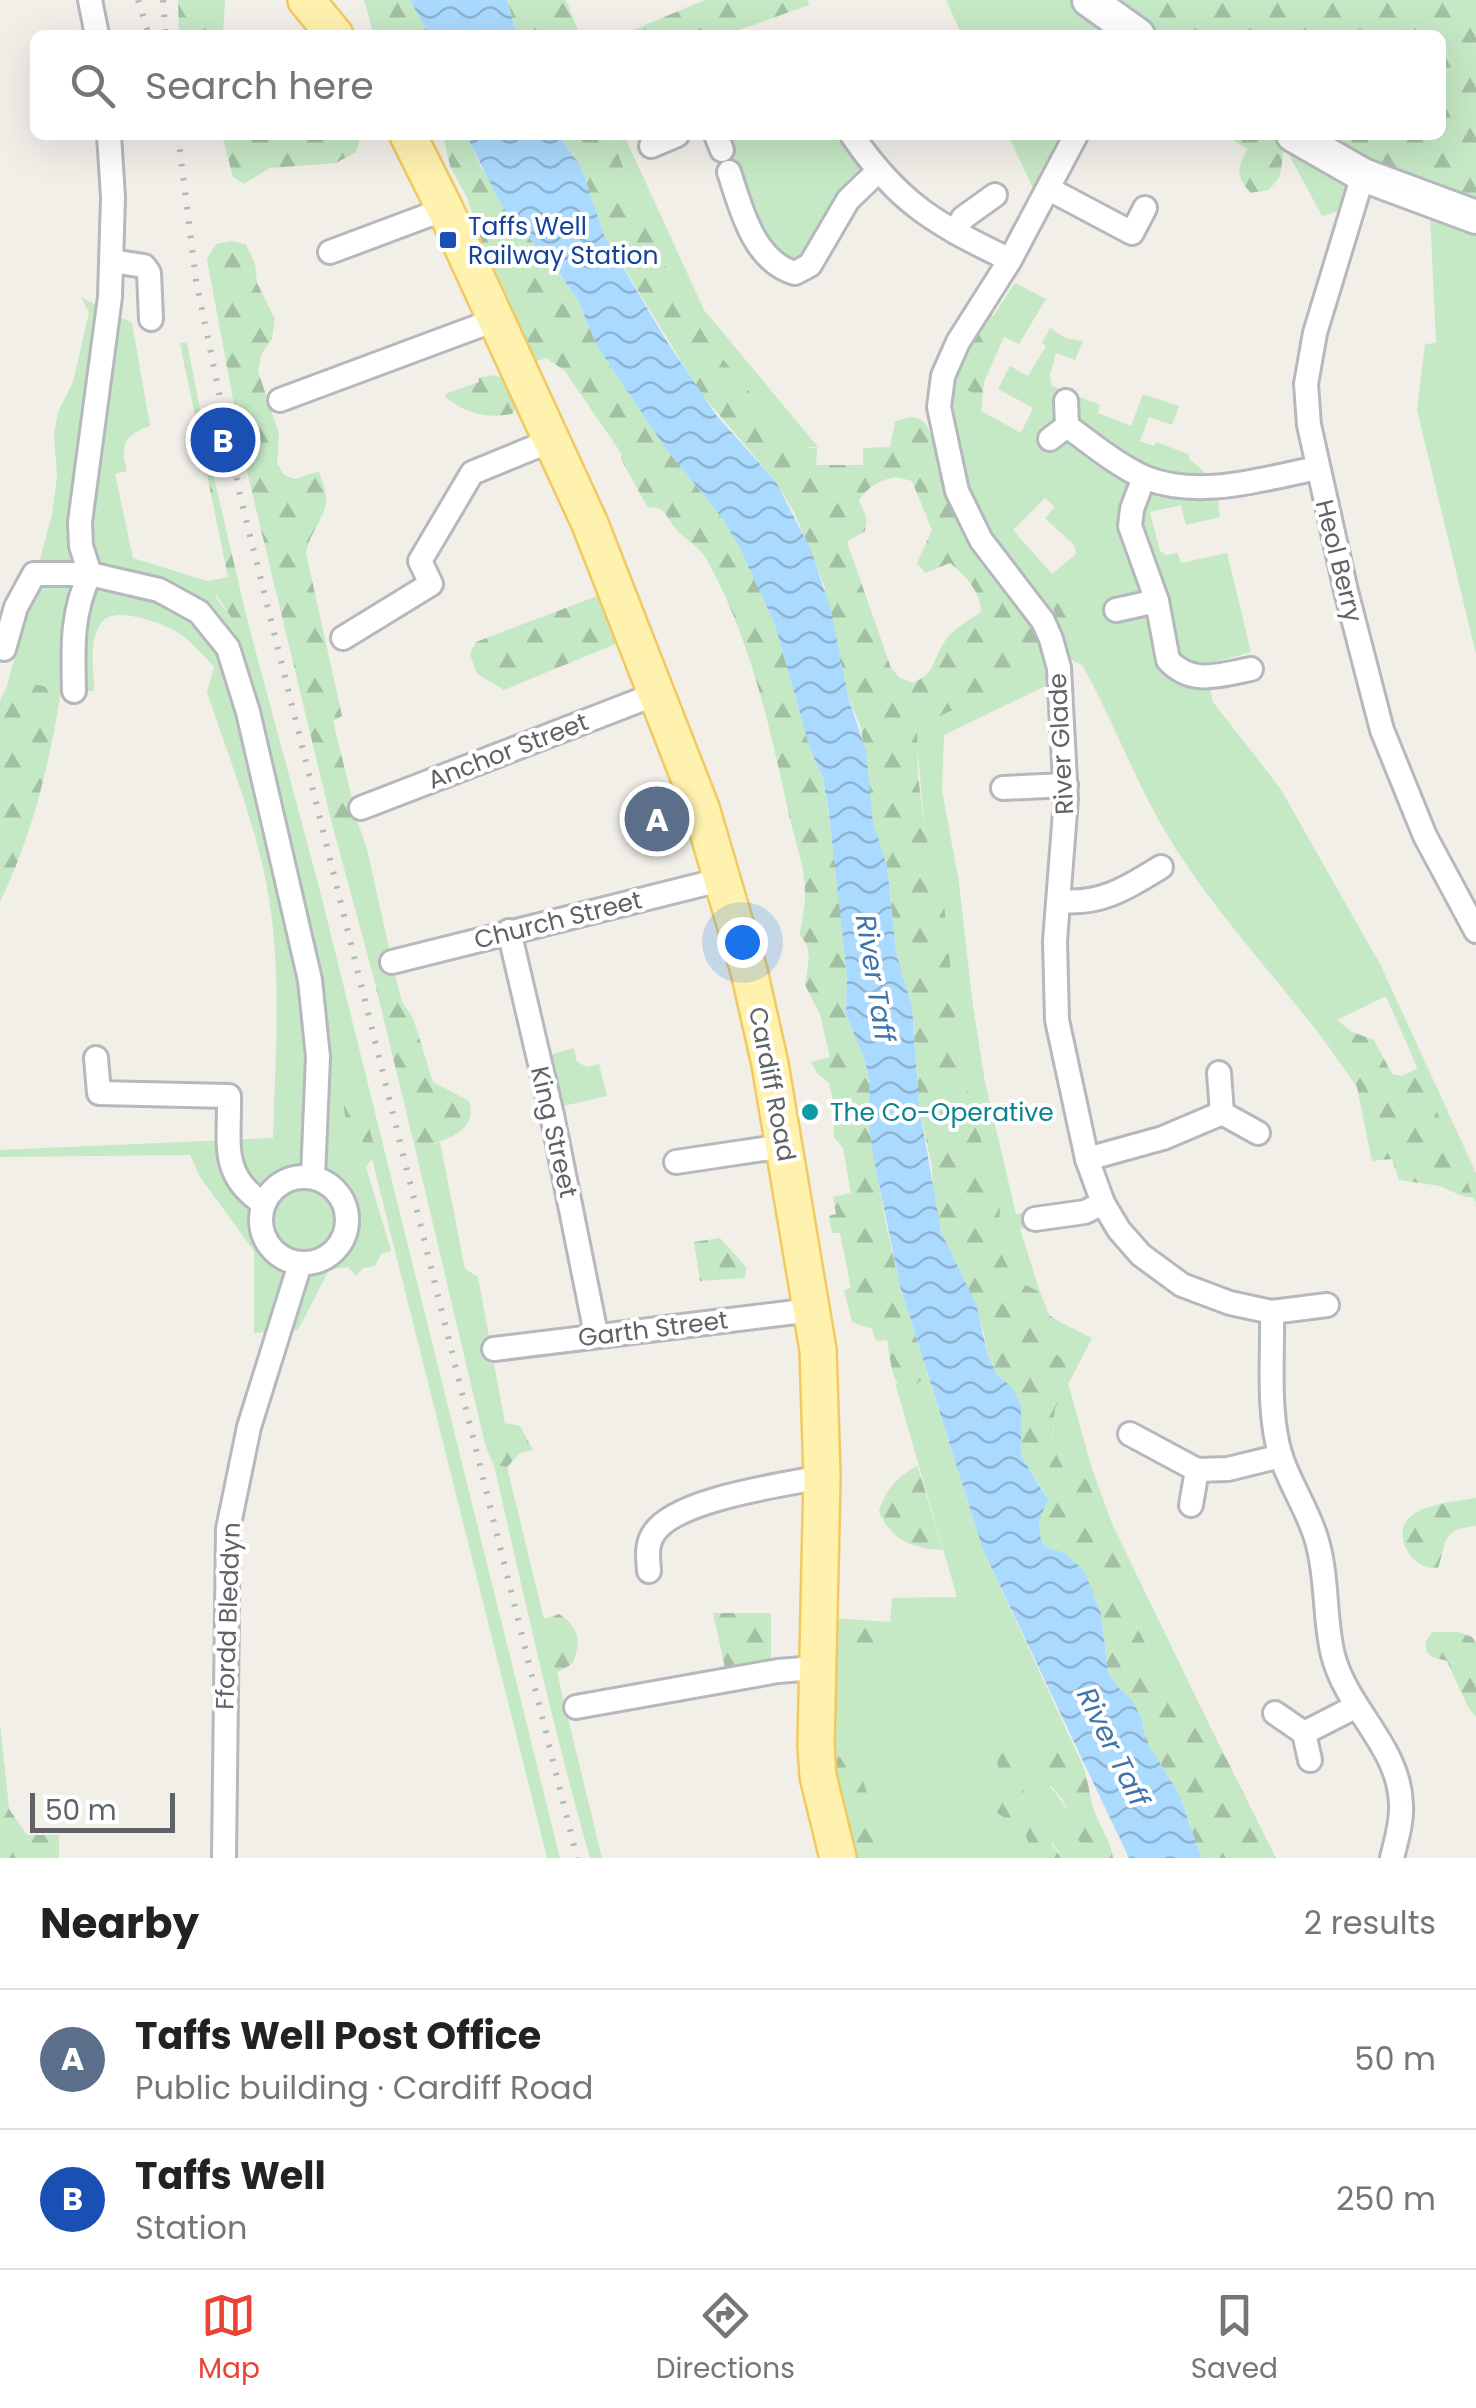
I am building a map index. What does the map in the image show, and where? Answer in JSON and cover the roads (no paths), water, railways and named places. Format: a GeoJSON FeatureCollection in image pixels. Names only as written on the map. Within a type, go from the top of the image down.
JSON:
{"type":"FeatureCollection","features":[{"type":"Feature","properties":{"kind":"main road"},"geometry":{"type":"LineString","coordinates":[[306,0],[331,30]]}},
{"type":"Feature","properties":{"kind":"main road","name":"Cardiff Road"},"geometry":{"type":"LineString","coordinates":[[410,140],[590,524],[701,808],[724,879],[767,1048],[812,1310],[820,1380],[822,1477],[815,1668],[818,1776],[829,1856]]}},
{"type":"Feature","properties":{"kind":"street"},"geometry":{"type":"LineString","coordinates":[[90,0],[96,30]]}},
{"type":"Feature","properties":{"kind":"street"},"geometry":{"type":"LineString","coordinates":[[1088,0],[1128,30]]}},
{"type":"Feature","properties":{"kind":"street"},"geometry":{"type":"LineString","coordinates":[[74,692],[74,622],[90,574],[81,546],[80,522],[112,261],[110,140]]}},
{"type":"Feature","properties":{"kind":"street"},"geometry":{"type":"LineString","coordinates":[[651,146],[665,140]]}},
{"type":"Feature","properties":{"kind":"street"},"geometry":{"type":"LineString","coordinates":[[855,140],[896,192],[955,232],[1010,260]]}},
{"type":"Feature","properties":{"kind":"street","name":"River Glade"},"geometry":{"type":"LineString","coordinates":[[1073,140],[1010,260],[948,360],[939,397],[940,419],[957,491],[980,540],[1043,621],[1059,668],[1066,785],[1055,941],[1057,1020],[1087,1158],[1103,1203],[1130,1242],[1171,1278],[1205,1295],[1272,1312],[1327,1306]]}},
{"type":"Feature","properties":{"kind":"street"},"geometry":{"type":"LineString","coordinates":[[1302,140],[1363,175],[1476,218]]}},
{"type":"Feature","properties":{"kind":"street"},"geometry":{"type":"LineString","coordinates":[[722,152],[746,220],[762,250],[773,262],[794,273],[810,266],[848,200],[877,172]]}},
{"type":"Feature","properties":{"kind":"street","name":"Heol Berry"},"geometry":{"type":"LineString","coordinates":[[1363,175],[1309,362],[1306,403],[1317,468],[1382,730],[1425,836],[1476,931]]}},
{"type":"Feature","properties":{"kind":"street"},"geometry":{"type":"LineString","coordinates":[[1048,189],[1142,239],[1145,208]]}},
{"type":"Feature","properties":{"kind":"street"},"geometry":{"type":"LineString","coordinates":[[955,232],[964,218],[995,196]]}},
{"type":"Feature","properties":{"kind":"street"},"geometry":{"type":"LineString","coordinates":[[330,252],[445,209]]}},
{"type":"Feature","properties":{"kind":"street"},"geometry":{"type":"LineString","coordinates":[[112,261],[144,266],[149,273],[151,318]]}},
{"type":"Feature","properties":{"kind":"street"},"geometry":{"type":"LineString","coordinates":[[280,400],[495,320]]}},
{"type":"Feature","properties":{"kind":"street"},"geometry":{"type":"LineString","coordinates":[[1066,401],[1059,432],[1144,477],[1189,488],[1317,468]]}},
{"type":"Feature","properties":{"kind":"street"},"geometry":{"type":"LineString","coordinates":[[343,638],[430,584],[420,561],[472,473],[550,441]]}},
{"type":"Feature","properties":{"kind":"street"},"geometry":{"type":"LineString","coordinates":[[1144,477],[1130,526],[1157,601],[1168,660],[1190,677],[1207,678],[1251,669]]}},
{"type":"Feature","properties":{"kind":"street"},"geometry":{"type":"LineString","coordinates":[[4,649],[16,607],[34,574],[90,574],[140,584],[189,606],[213,626],[228,648],[288,877],[314,1007],[318,1088],[313,1177]]}},
{"type":"Feature","properties":{"kind":"street"},"geometry":{"type":"LineString","coordinates":[[1116,610],[1157,601]]}},
{"type":"Feature","properties":{"kind":"street","name":"Anchor Street"},"geometry":{"type":"LineString","coordinates":[[360,808],[656,694]]}},
{"type":"Feature","properties":{"kind":"street"},"geometry":{"type":"LineString","coordinates":[[1004,788],[1066,785]]}},
{"type":"Feature","properties":{"kind":"street"},"geometry":{"type":"LineString","coordinates":[[1059,901],[1081,903],[1108,898],[1161,867]]}},
{"type":"Feature","properties":{"kind":"street","name":"Church Street"},"geometry":{"type":"LineString","coordinates":[[392,962],[724,879]]}},
{"type":"Feature","properties":{"kind":"street","name":"King Street"},"geometry":{"type":"LineString","coordinates":[[508,931],[552,1115],[596,1334]]}},
{"type":"Feature","properties":{"kind":"street"},"geometry":{"type":"LineString","coordinates":[[96,1058],[99,1093],[228,1096],[229,1151],[234,1176],[264,1204]]}},
{"type":"Feature","properties":{"kind":"street"},"geometry":{"type":"LineString","coordinates":[[1218,1073],[1222,1113]]}},
{"type":"Feature","properties":{"kind":"street"},"geometry":{"type":"LineString","coordinates":[[1087,1158],[1163,1138],[1222,1113]]}},
{"type":"Feature","properties":{"kind":"street"},"geometry":{"type":"LineString","coordinates":[[1222,1113],[1258,1133]]}},
{"type":"Feature","properties":{"kind":"street"},"geometry":{"type":"LineString","coordinates":[[676,1162],[784,1146]]}},
{"type":"Feature","properties":{"kind":"street"},"geometry":{"type":"LineString","coordinates":[[313,1177],[328,1183],[343,1199],[348,1213],[347,1228],[330,1256],[300,1264],[279,1256],[268,1245],[261,1224],[264,1204],[276,1186],[290,1179],[313,1177]]}},
{"type":"Feature","properties":{"kind":"street"},"geometry":{"type":"LineString","coordinates":[[1035,1219],[1085,1212],[1103,1203]]}},
{"type":"Feature","properties":{"kind":"street","name":"Ffordd Bleddyn"},"geometry":{"type":"LineString","coordinates":[[224,1858],[228,1529],[249,1427],[300,1264]]}},
{"type":"Feature","properties":{"kind":"street","name":"Garth Street"},"geometry":{"type":"LineString","coordinates":[[494,1349],[812,1310]]}},
{"type":"Feature","properties":{"kind":"street"},"geometry":{"type":"LineString","coordinates":[[1272,1312],[1273,1406],[1281,1456],[1317,1538],[1331,1650],[1355,1706],[1393,1764],[1399,1784],[1402,1807],[1392,1858]]}},
{"type":"Feature","properties":{"kind":"street"},"geometry":{"type":"LineString","coordinates":[[1130,1434],[1197,1470],[1228,1469],[1281,1456]]}},
{"type":"Feature","properties":{"kind":"street"},"geometry":{"type":"LineString","coordinates":[[1191,1504],[1197,1470]]}},
{"type":"Feature","properties":{"kind":"street"},"geometry":{"type":"LineString","coordinates":[[649,1570],[648,1548],[654,1532],[679,1514],[702,1502],[822,1477]]}},
{"type":"Feature","properties":{"kind":"street"},"geometry":{"type":"LineString","coordinates":[[576,1707],[815,1668]]}},
{"type":"Feature","properties":{"kind":"street"},"geometry":{"type":"LineString","coordinates":[[1304,1734],[1355,1706]]}},
{"type":"Feature","properties":{"kind":"street"},"geometry":{"type":"LineString","coordinates":[[1274,1714],[1304,1734],[1310,1760]]}},
{"type":"Feature","properties":{"kind":"water"},"geometry":{"type":"Polygon","coordinates":[[[410,0],[507,0],[516,30],[426,30],[410,0]]]}},
{"type":"Feature","properties":{"kind":"water","name":"River Taff"},"geometry":{"type":"Polygon","coordinates":[[[469,140],[562,140],[581,167],[604,235],[666,340],[717,416],[776,482],[811,550],[831,610],[848,697],[866,751],[873,822],[887,866],[896,952],[912,1007],[919,1105],[941,1232],[976,1304],[988,1356],[997,1375],[1013,1388],[1021,1406],[1021,1455],[1048,1500],[1039,1524],[1042,1541],[1045,1547],[1063,1552],[1084,1570],[1101,1614],[1108,1672],[1132,1700],[1142,1719],[1145,1739],[1180,1796],[1201,1858],[1129,1858],[983,1550],[900,1286],[873,1155],[868,1117],[870,1083],[846,1014],[847,974],[823,778],[810,749],[775,625],[722,518],[664,446],[597,346],[578,300],[549,259],[501,204],[469,140]]]}},
{"type":"Feature","properties":{"kind":"railway"},"geometry":{"type":"LineString","coordinates":[[138,0],[147,30]]}},
{"type":"Feature","properties":{"kind":"railway"},"geometry":{"type":"LineString","coordinates":[[163,0],[166,30]]}},
{"type":"Feature","properties":{"kind":"railway"},"geometry":{"type":"LineString","coordinates":[[179,140],[196,280],[240,495],[577,1858]]}},
{"type":"Feature","properties":{"kind":"place","name":"Taffs Well Railway Station"},"geometry":{"type":"Point","coordinates":[448,240]}},
{"type":"Feature","properties":{"kind":"place","name":"Taffs Well"},"geometry":{"type":"Point","coordinates":[223,440]}},
{"type":"Feature","properties":{"kind":"place","name":"Taffs Well Post Office"},"geometry":{"type":"Point","coordinates":[657,819]}},
{"type":"Feature","properties":{"kind":"place","name":"The Co-Operative"},"geometry":{"type":"Point","coordinates":[810,1112]}}]}
